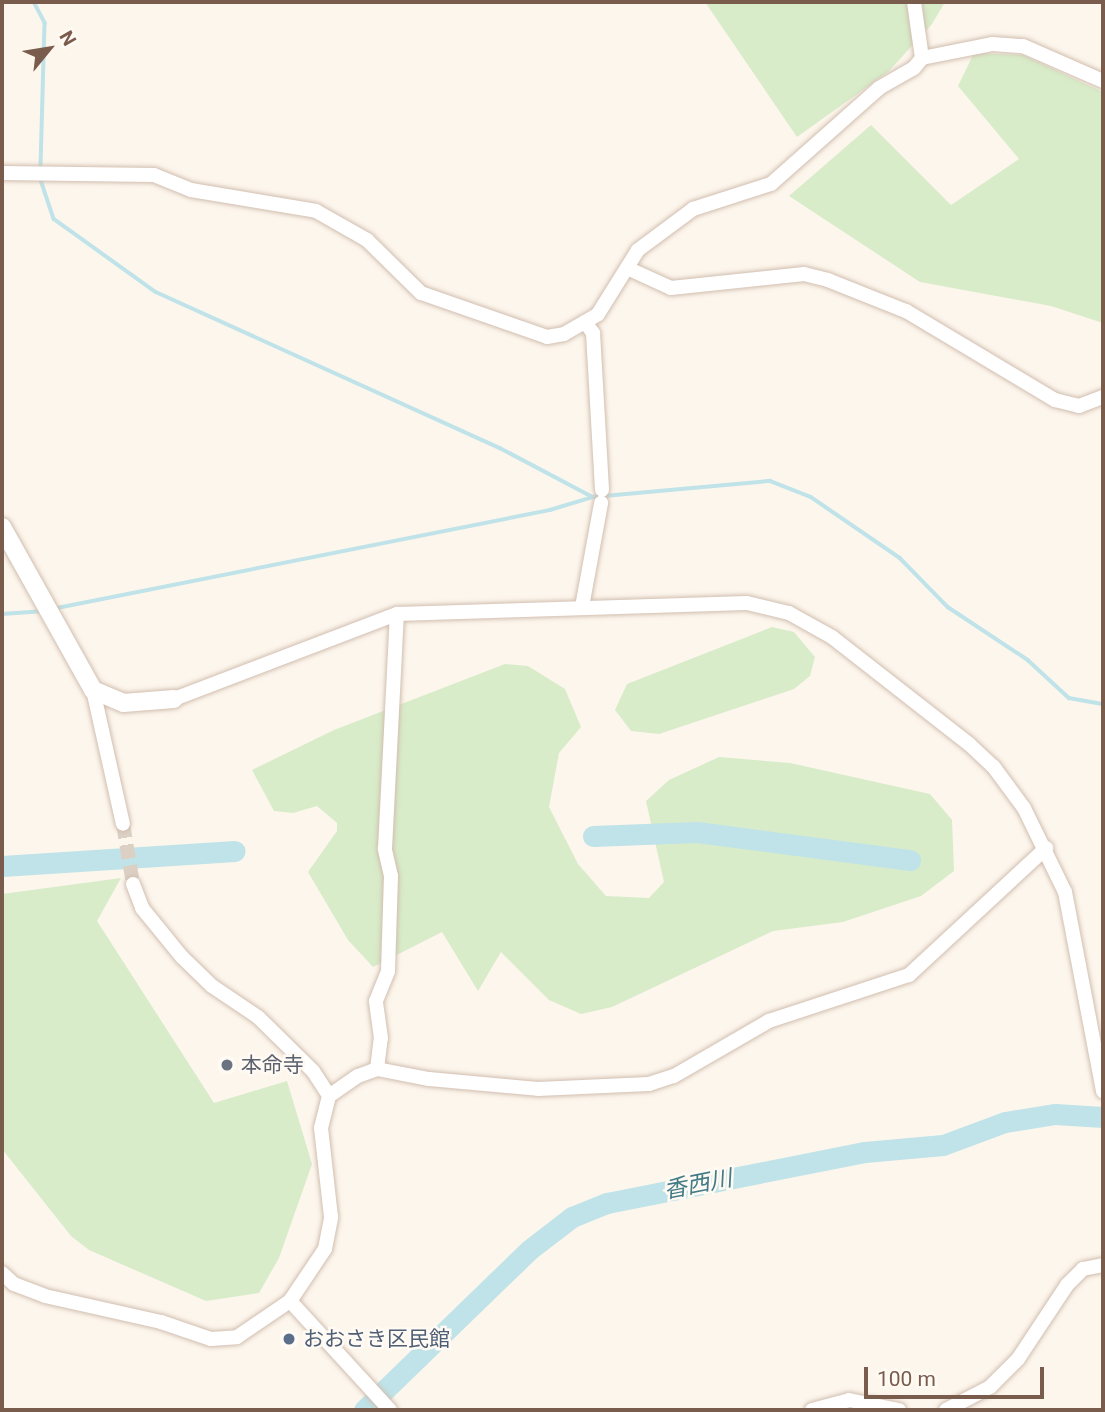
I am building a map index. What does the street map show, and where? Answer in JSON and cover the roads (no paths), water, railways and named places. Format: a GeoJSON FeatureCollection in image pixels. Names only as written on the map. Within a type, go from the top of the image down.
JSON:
{"type":"FeatureCollection","features":[{"type":"Feature","properties":{"kind":"street"},"geometry":{"type":"LineString","coordinates":[[914,2],[922,58]]}},
{"type":"Feature","properties":{"kind":"street"},"geometry":{"type":"LineString","coordinates":[[2,173],[155,175],[191,190],[293,204],[348,226],[388,256],[411,285],[453,307],[547,337],[564,334],[598,314],[638,250],[701,204],[751,193],[771,184],[879,88],[914,68],[922,58],[992,44],[1023,46],[1103,81]]}},
{"type":"Feature","properties":{"kind":"street"},"geometry":{"type":"LineString","coordinates":[[627,268],[671,288],[804,274],[828,280],[906,311],[1055,400],[1079,406],[1103,397]]}},
{"type":"Feature","properties":{"kind":"street"},"geometry":{"type":"LineString","coordinates":[[582,607],[602,496],[593,333],[585,322]]}},
{"type":"Feature","properties":{"kind":"street"},"geometry":{"type":"LineString","coordinates":[[2,527],[93,690],[123,824]]}},
{"type":"Feature","properties":{"kind":"street"},"geometry":{"type":"LineString","coordinates":[[93,690],[123,703],[174,699],[397,614],[747,603],[807,622],[832,637],[993,766],[1046,848],[1065,891],[1103,1091]]}},
{"type":"Feature","properties":{"kind":"street"},"geometry":{"type":"LineString","coordinates":[[377,1069],[381,1038],[376,1001],[388,971],[391,876],[385,849],[397,614]]}},
{"type":"Feature","properties":{"kind":"street"},"geometry":{"type":"LineString","coordinates":[[2,1273],[14,1284],[45,1296],[161,1322],[211,1339],[237,1337],[290,1301],[325,1249],[331,1217],[321,1128],[329,1096],[358,1076],[377,1069],[429,1079],[538,1089],[649,1084],[674,1076],[769,1021],[909,975],[1046,848]]}},
{"type":"Feature","properties":{"kind":"street"},"geometry":{"type":"LineString","coordinates":[[133,884],[142,908],[182,957],[212,986],[258,1017],[313,1071],[329,1096]]}},
{"type":"Feature","properties":{"kind":"street"},"geometry":{"type":"LineString","coordinates":[[946,1410],[990,1387],[1018,1359],[1067,1284],[1083,1269],[1103,1265]]}},
{"type":"Feature","properties":{"kind":"street"},"geometry":{"type":"LineString","coordinates":[[290,1301],[387,1407]]}},
{"type":"Feature","properties":{"kind":"street"},"geometry":{"type":"LineString","coordinates":[[812,1410],[849,1401],[899,1410]]}},
{"type":"Feature","properties":{"kind":"waterway"},"geometry":{"type":"LineString","coordinates":[[34,2],[45,23],[41,168]]}},
{"type":"Feature","properties":{"kind":"waterway"},"geometry":{"type":"LineString","coordinates":[[41,180],[54,219],[156,292],[500,448],[593,497]]}},
{"type":"Feature","properties":{"kind":"waterway"},"geometry":{"type":"LineString","coordinates":[[52,609],[550,510],[593,497],[770,481],[811,497],[900,558],[948,607],[1028,660],[1069,698],[1103,704]]}},
{"type":"Feature","properties":{"kind":"waterway"},"geometry":{"type":"LineString","coordinates":[[2,614],[41,611]]}},
{"type":"Feature","properties":{"kind":"waterway"},"geometry":{"type":"LineString","coordinates":[[593,836],[697,832],[910,860]]}},
{"type":"Feature","properties":{"kind":"waterway"},"geometry":{"type":"LineString","coordinates":[[2,866],[235,851]]}},
{"type":"Feature","properties":{"kind":"waterway","name":"香西川"},"geometry":{"type":"LineString","coordinates":[[364,1410],[529,1250],[572,1217],[607,1203],[865,1152],[943,1145],[1005,1122],[1055,1114],[1103,1117]]}},
{"type":"Feature","properties":{"kind":"tunnel"},"geometry":{"type":"LineString","coordinates":[[123,824],[133,884]]}},
{"type":"Feature","properties":{"kind":"place","name":"本命寺"},"geometry":{"type":"Point","coordinates":[227,1065]}},
{"type":"Feature","properties":{"kind":"place","name":"おおさき区民館"},"geometry":{"type":"Point","coordinates":[289,1339]}}]}
